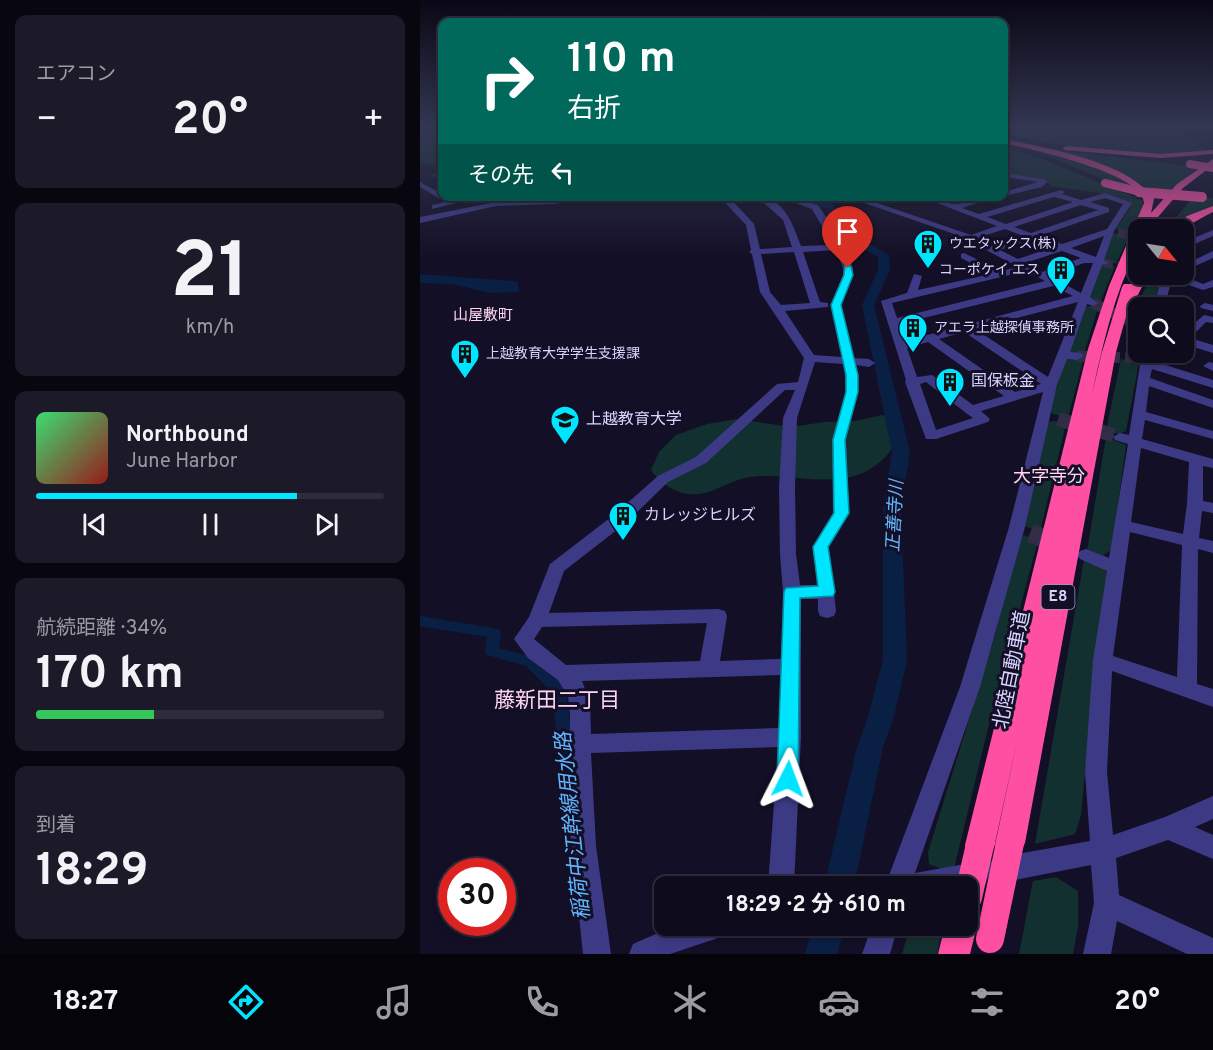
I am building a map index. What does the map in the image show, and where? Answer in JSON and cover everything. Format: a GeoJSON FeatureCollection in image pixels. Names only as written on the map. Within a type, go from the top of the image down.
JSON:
{"type":"FeatureCollection","features":[{"type":"Feature","properties":{"kind":"highway"},"geometry":{"type":"LineString","coordinates":[[1107,171],[1141,187],[1148,196],[1149,205],[1122,264]]}},
{"type":"Feature","properties":{"kind":"highway"},"geometry":{"type":"LineString","coordinates":[[1152,219],[1180,186],[1200,171]]}},
{"type":"Feature","properties":{"kind":"highway"},"geometry":{"type":"LineString","coordinates":[[1165,219],[1213,171]]}},
{"type":"Feature","properties":{"kind":"highway"},"geometry":{"type":"LineString","coordinates":[[1101,181],[1148,194],[1213,196]]}},
{"type":"Feature","properties":{"kind":"highway"},"geometry":{"type":"LineString","coordinates":[[1190,219],[1213,209]]}},
{"type":"Feature","properties":{"kind":"highway","name":"北陸自動車道"},"geometry":{"type":"LineString","coordinates":[[989,946],[1109,352],[1126,306],[1122,264]]}},
{"type":"Feature","properties":{"kind":"highway","name":"北陸自動車道"},"geometry":{"type":"LineString","coordinates":[[973,876],[1095,349],[1122,264]]}},
{"type":"Feature","properties":{"kind":"street"},"geometry":{"type":"LineString","coordinates":[[1008,177],[1044,181],[1039,185],[1008,194]]}},
{"type":"Feature","properties":{"kind":"street"},"geometry":{"type":"LineString","coordinates":[[420,184],[438,194]]}},
{"type":"Feature","properties":{"kind":"street"},"geometry":{"type":"LineString","coordinates":[[943,227],[1067,190]]}},
{"type":"Feature","properties":{"kind":"street"},"geometry":{"type":"LineString","coordinates":[[1054,194],[1122,215]]}},
{"type":"Feature","properties":{"kind":"street"},"geometry":{"type":"LineString","coordinates":[[972,237],[1105,195],[1128,204]]}},
{"type":"Feature","properties":{"kind":"street"},"geometry":{"type":"LineString","coordinates":[[1008,197],[1088,224]]}},
{"type":"Feature","properties":{"kind":"street"},"geometry":{"type":"LineString","coordinates":[[431,207],[452,202],[450,201]]}},
{"type":"Feature","properties":{"kind":"street"},"geometry":{"type":"LineString","coordinates":[[420,220],[496,204],[560,201]]}},
{"type":"Feature","properties":{"kind":"street"},"geometry":{"type":"LineString","coordinates":[[732,201],[750,224],[754,252],[765,292],[810,358],[808,371],[790,418],[787,488],[792,592],[790,736],[782,876]]}},
{"type":"Feature","properties":{"kind":"street"},"geometry":{"type":"LineString","coordinates":[[763,201],[779,210],[787,219],[816,306]]}},
{"type":"Feature","properties":{"kind":"street"},"geometry":{"type":"LineString","coordinates":[[796,201],[815,207],[833,233],[848,268],[848,275],[836,305],[852,375],[852,392],[839,440],[841,513],[821,547],[827,611]]}},
{"type":"Feature","properties":{"kind":"street"},"geometry":{"type":"LineString","coordinates":[[862,201],[972,237],[1088,300]]}},
{"type":"Feature","properties":{"kind":"street"},"geometry":{"type":"LineString","coordinates":[[867,203],[874,201]]}},
{"type":"Feature","properties":{"kind":"street"},"geometry":{"type":"LineString","coordinates":[[929,201],[1030,236],[1122,264]]}},
{"type":"Feature","properties":{"kind":"street"},"geometry":{"type":"LineString","coordinates":[[918,219],[977,201]]}},
{"type":"Feature","properties":{"kind":"street"},"geometry":{"type":"LineString","coordinates":[[1122,264],[1114,232],[1128,204]]}},
{"type":"Feature","properties":{"kind":"street"},"geometry":{"type":"LineString","coordinates":[[994,249],[1128,204]]}},
{"type":"Feature","properties":{"kind":"street"},"geometry":{"type":"LineString","coordinates":[[889,211],[910,205]]}},
{"type":"Feature","properties":{"kind":"street"},"geometry":{"type":"LineString","coordinates":[[420,212],[430,218]]}},
{"type":"Feature","properties":{"kind":"street"},"geometry":{"type":"LineString","coordinates":[[1099,227],[1114,232]]}},
{"type":"Feature","properties":{"kind":"street"},"geometry":{"type":"LineString","coordinates":[[911,382],[928,378],[983,419],[931,436],[911,382],[886,301],[999,274],[1061,246],[1114,232]]}},
{"type":"Feature","properties":{"kind":"street"},"geometry":{"type":"LineString","coordinates":[[1196,240],[1213,233]]}},
{"type":"Feature","properties":{"kind":"street"},"geometry":{"type":"LineString","coordinates":[[1196,240],[1213,246]]}},
{"type":"Feature","properties":{"kind":"street"},"geometry":{"type":"LineString","coordinates":[[754,252],[838,247]]}},
{"type":"Feature","properties":{"kind":"street"},"geometry":{"type":"LineString","coordinates":[[1194,263],[1213,255]]}},
{"type":"Feature","properties":{"kind":"street"},"geometry":{"type":"LineString","coordinates":[[964,256],[999,274]]}},
{"type":"Feature","properties":{"kind":"street"},"geometry":{"type":"LineString","coordinates":[[1194,258],[1213,266]]}},
{"type":"Feature","properties":{"kind":"street"},"geometry":{"type":"LineString","coordinates":[[1042,275],[1083,260],[1122,264]]}},
{"type":"Feature","properties":{"kind":"street"},"geometry":{"type":"LineString","coordinates":[[902,876],[1024,530],[1051,417],[1051,385],[1061,355],[1088,300],[1122,264]]}},
{"type":"Feature","properties":{"kind":"street"},"geometry":{"type":"LineString","coordinates":[[912,295],[917,276]]}},
{"type":"Feature","properties":{"kind":"street"},"geometry":{"type":"LineString","coordinates":[[892,323],[1055,282]]}},
{"type":"Feature","properties":{"kind":"street"},"geometry":{"type":"LineString","coordinates":[[1194,284],[1203,287],[1213,283]]}},
{"type":"Feature","properties":{"kind":"street"},"geometry":{"type":"LineString","coordinates":[[900,346],[1088,300]]}},
{"type":"Feature","properties":{"kind":"street"},"geometry":{"type":"LineString","coordinates":[[778,308],[836,305]]}},
{"type":"Feature","properties":{"kind":"street"},"geometry":{"type":"LineString","coordinates":[[1194,328],[1204,318],[1213,320]]}},
{"type":"Feature","properties":{"kind":"street"},"geometry":{"type":"LineString","coordinates":[[967,329],[1051,385]]}},
{"type":"Feature","properties":{"kind":"street"},"geometry":{"type":"LineString","coordinates":[[930,338],[1014,397]]}},
{"type":"Feature","properties":{"kind":"street"},"geometry":{"type":"LineString","coordinates":[[1194,342],[1213,349]]}},
{"type":"Feature","properties":{"kind":"street"},"geometry":{"type":"LineString","coordinates":[[1061,355],[1077,356]]}},
{"type":"Feature","properties":{"kind":"street"},"geometry":{"type":"LineString","coordinates":[[810,358],[869,363]]}},
{"type":"Feature","properties":{"kind":"street"},"geometry":{"type":"LineString","coordinates":[[1097,954],[1107,903],[1096,772],[1103,660],[1122,525],[1127,439],[1138,414],[1146,363]]}},
{"type":"Feature","properties":{"kind":"street"},"geometry":{"type":"LineString","coordinates":[[1160,363],[1213,384]]}},
{"type":"Feature","properties":{"kind":"street"},"geometry":{"type":"LineString","coordinates":[[1143,380],[1213,404]]}},
{"type":"Feature","properties":{"kind":"street"},"geometry":{"type":"LineString","coordinates":[[597,954],[582,833],[580,744],[582,711],[579,697],[575,686],[564,673],[528,647],[524,639],[537,620],[556,568],[621,518],[663,479],[701,460],[781,387],[802,385]]}},
{"type":"Feature","properties":{"kind":"street"},"geometry":{"type":"LineString","coordinates":[[971,410],[1051,385]]}},
{"type":"Feature","properties":{"kind":"street"},"geometry":{"type":"LineString","coordinates":[[1138,414],[1213,435]]}},
{"type":"Feature","properties":{"kind":"street"},"geometry":{"type":"LineString","coordinates":[[1127,439],[1213,464]]}},
{"type":"Feature","properties":{"kind":"street"},"geometry":{"type":"LineString","coordinates":[[1186,689],[1190,542],[1195,504],[1196,459]]}},
{"type":"Feature","properties":{"kind":"street"},"geometry":{"type":"LineString","coordinates":[[1195,504],[1213,508]]}},
{"type":"Feature","properties":{"kind":"street"},"geometry":{"type":"LineString","coordinates":[[1122,525],[1213,547]]}},
{"type":"Feature","properties":{"kind":"street"},"geometry":{"type":"LineString","coordinates":[[1086,555],[1116,567]]}},
{"type":"Feature","properties":{"kind":"street"},"geometry":{"type":"LineString","coordinates":[[792,592],[827,592]]}},
{"type":"Feature","properties":{"kind":"street"},"geometry":{"type":"LineString","coordinates":[[537,620],[718,616],[710,669]]}},
{"type":"Feature","properties":{"kind":"street"},"geometry":{"type":"LineString","coordinates":[[1103,660],[1213,698]]}},
{"type":"Feature","properties":{"kind":"street"},"geometry":{"type":"LineString","coordinates":[[564,673],[791,667]]}},
{"type":"Feature","properties":{"kind":"street"},"geometry":{"type":"LineString","coordinates":[[580,744],[790,736]]}},
{"type":"Feature","properties":{"kind":"street"},"geometry":{"type":"LineString","coordinates":[[967,876],[1101,851],[1168,828],[1213,807]]}},
{"type":"Feature","properties":{"kind":"street"},"geometry":{"type":"LineString","coordinates":[[1168,828],[1213,847]]}},
{"type":"Feature","properties":{"kind":"street"},"geometry":{"type":"LineString","coordinates":[[1107,903],[1213,952]]}},
{"type":"Feature","properties":{"kind":"street"},"geometry":{"type":"LineString","coordinates":[[643,954],[667,941],[684,936]]}},
{"type":"Feature","properties":{"kind":"street"},"geometry":{"type":"LineString","coordinates":[[876,954],[882,936]]}},
{"type":"Feature","properties":{"kind":"green space"},"geometry":{"type":"Polygon","coordinates":[[[1008,171],[1070,171],[1139,199],[1051,186],[1046,179],[1008,174],[1008,171]]]}},
{"type":"Feature","properties":{"kind":"green space"},"geometry":{"type":"Polygon","coordinates":[[[1083,171],[1108,171],[1140,188],[1125,185],[1083,171]]]}},
{"type":"Feature","properties":{"kind":"green space"},"geometry":{"type":"Polygon","coordinates":[[[1110,171],[1195,171],[1165,194],[1152,191],[1130,178],[1110,171]]]}},
{"type":"Feature","properties":{"kind":"green space"},"geometry":{"type":"Polygon","coordinates":[[[437,172],[438,179],[430,176],[437,172]]]}},
{"type":"Feature","properties":{"kind":"green space"},"geometry":{"type":"Polygon","coordinates":[[[1111,195],[1142,200],[1143,204],[1138,219],[1128,219],[1128,233],[1116,229],[1131,203],[1111,195]]]}},
{"type":"Feature","properties":{"kind":"green space"},"geometry":{"type":"Polygon","coordinates":[[[1213,198],[1213,207],[1186,219],[1175,219],[1191,199],[1213,198]]]}},
{"type":"Feature","properties":{"kind":"green space"},"geometry":{"type":"Polygon","coordinates":[[[1113,233],[1128,236],[1116,264],[1100,259],[1113,233]]]}},
{"type":"Feature","properties":{"kind":"green space"},"geometry":{"type":"Polygon","coordinates":[[[1096,265],[1115,266],[1100,303],[1084,296],[1096,265]]]}},
{"type":"Feature","properties":{"kind":"green space"},"geometry":{"type":"Polygon","coordinates":[[[1147,285],[1160,285],[1156,297],[1141,297],[1147,285]]]}},
{"type":"Feature","properties":{"kind":"green space"},"geometry":{"type":"Polygon","coordinates":[[[1084,307],[1098,308],[1084,354],[1069,353],[1084,307]]]}},
{"type":"Feature","properties":{"kind":"green space"},"geometry":{"type":"Polygon","coordinates":[[[1067,359],[1083,361],[1068,418],[1050,411],[1064,362],[1067,359]]]}},
{"type":"Feature","properties":{"kind":"green space"},"geometry":{"type":"Polygon","coordinates":[[[1121,359],[1128,361],[1128,363],[1139,363],[1126,431],[1119,434],[1106,431],[1121,359]]]}},
{"type":"Feature","properties":{"kind":"green space"},"geometry":{"type":"Polygon","coordinates":[[[882,415],[900,420],[896,442],[882,460],[868,471],[852,477],[819,479],[750,477],[712,491],[688,494],[667,486],[651,470],[659,452],[676,435],[707,424],[737,419],[791,427],[824,422],[855,421],[882,415]]]}},
{"type":"Feature","properties":{"kind":"green space"},"geometry":{"type":"Polygon","coordinates":[[[1054,421],[1066,424],[1040,532],[1022,525],[1046,423],[1054,421]]]}},
{"type":"Feature","properties":{"kind":"green space"},"geometry":{"type":"Polygon","coordinates":[[[1106,437],[1126,445],[1112,549],[1100,558],[1087,551],[1106,437]]]}},
{"type":"Feature","properties":{"kind":"green space"},"geometry":{"type":"Polygon","coordinates":[[[1024,535],[1038,541],[990,720],[953,873],[929,864],[928,852],[996,632],[1018,539],[1024,535]]]}},
{"type":"Feature","properties":{"kind":"green space"},"geometry":{"type":"Polygon","coordinates":[[[1084,559],[1104,568],[1109,576],[1095,669],[1081,815],[1075,834],[1035,844],[1084,559]]]}},
{"type":"Feature","properties":{"kind":"green space"},"geometry":{"type":"Polygon","coordinates":[[[1056,877],[1078,891],[1078,927],[1073,954],[1019,954],[1033,881],[1056,877]]]}},
{"type":"Feature","properties":{"kind":"green space"},"geometry":{"type":"Polygon","coordinates":[[[907,936],[941,936],[937,954],[902,954],[907,936]]]}},
{"type":"Feature","properties":{"kind":"water"},"geometry":{"type":"Polygon","coordinates":[[[420,274],[513,281],[518,282],[519,292],[490,293],[452,284],[420,283],[420,274]]]}},
{"type":"Feature","properties":{"kind":"waterway","name":"正善寺川"},"geometry":{"type":"LineString","coordinates":[[814,201],[830,206],[834,210],[832,213],[846,235],[883,255],[884,270],[868,305],[901,452],[892,509],[895,660],[880,720],[870,747],[841,876]]}},
{"type":"Feature","properties":{"kind":"waterway","name":"稲荷中江幹線用水路"},"geometry":{"type":"LineString","coordinates":[[420,621],[494,633],[492,651],[531,662],[559,690],[571,796]]}},
{"type":"Feature","properties":{"kind":"waterway","name":"正善寺川"},"geometry":{"type":"LineString","coordinates":[[821,954],[826,936]]}},
{"type":"Feature","properties":{"kind":"tunnel"},"geometry":{"type":"LineString","coordinates":[[1118,233],[1128,235]]}},
{"type":"Feature","properties":{"kind":"tunnel"},"geometry":{"type":"LineString","coordinates":[[1104,263],[1128,267]]}},
{"type":"Feature","properties":{"kind":"tunnel"},"geometry":{"type":"LineString","coordinates":[[1093,303],[1128,320]]}},
{"type":"Feature","properties":{"kind":"tunnel"},"geometry":{"type":"LineString","coordinates":[[1077,356],[1128,358]]}},
{"type":"Feature","properties":{"kind":"tunnel"},"geometry":{"type":"LineString","coordinates":[[1058,419],[1120,437]]}},
{"type":"Feature","properties":{"kind":"tunnel"},"geometry":{"type":"LineString","coordinates":[[1030,533],[1058,544]]}},
{"type":"Feature","properties":{"kind":"place","name":"ウエタックス(株)"},"geometry":{"type":"Point","coordinates":[928,270]}},
{"type":"Feature","properties":{"kind":"place","name":"コーポケイ エス"},"geometry":{"type":"Point","coordinates":[1061,296]}},
{"type":"Feature","properties":{"kind":"place","name":"アエラ上越探偵事務所"},"geometry":{"type":"Point","coordinates":[913,354]}},
{"type":"Feature","properties":{"kind":"place","name":"上越教育大学学生支援課"},"geometry":{"type":"Point","coordinates":[465,380]}},
{"type":"Feature","properties":{"kind":"place","name":"国保板金"},"geometry":{"type":"Point","coordinates":[950,408]}},
{"type":"Feature","properties":{"kind":"place","name":"上越教育大学"},"geometry":{"type":"Point","coordinates":[565,446]}},
{"type":"Feature","properties":{"kind":"place","name":"カレッジヒルズ"},"geometry":{"type":"Point","coordinates":[623,542]}},
{"type":"Feature","properties":{"kind":"district","name":"山屋敷町"},"geometry":{"type":"Point","coordinates":[483,316]}},
{"type":"Feature","properties":{"kind":"district","name":"大字寺分"},"geometry":{"type":"Point","coordinates":[1049,477]}},
{"type":"Feature","properties":{"kind":"district","name":"藤新田二丁目"},"geometry":{"type":"Point","coordinates":[557,701]}},
{"type":"Feature","properties":{"kind":"route"},"geometry":{"type":"LineString","coordinates":[[788,779],[792,592],[827,592],[821,547],[841,513],[839,440],[852,392],[852,375],[836,305],[848,275],[848,268]]}}]}
